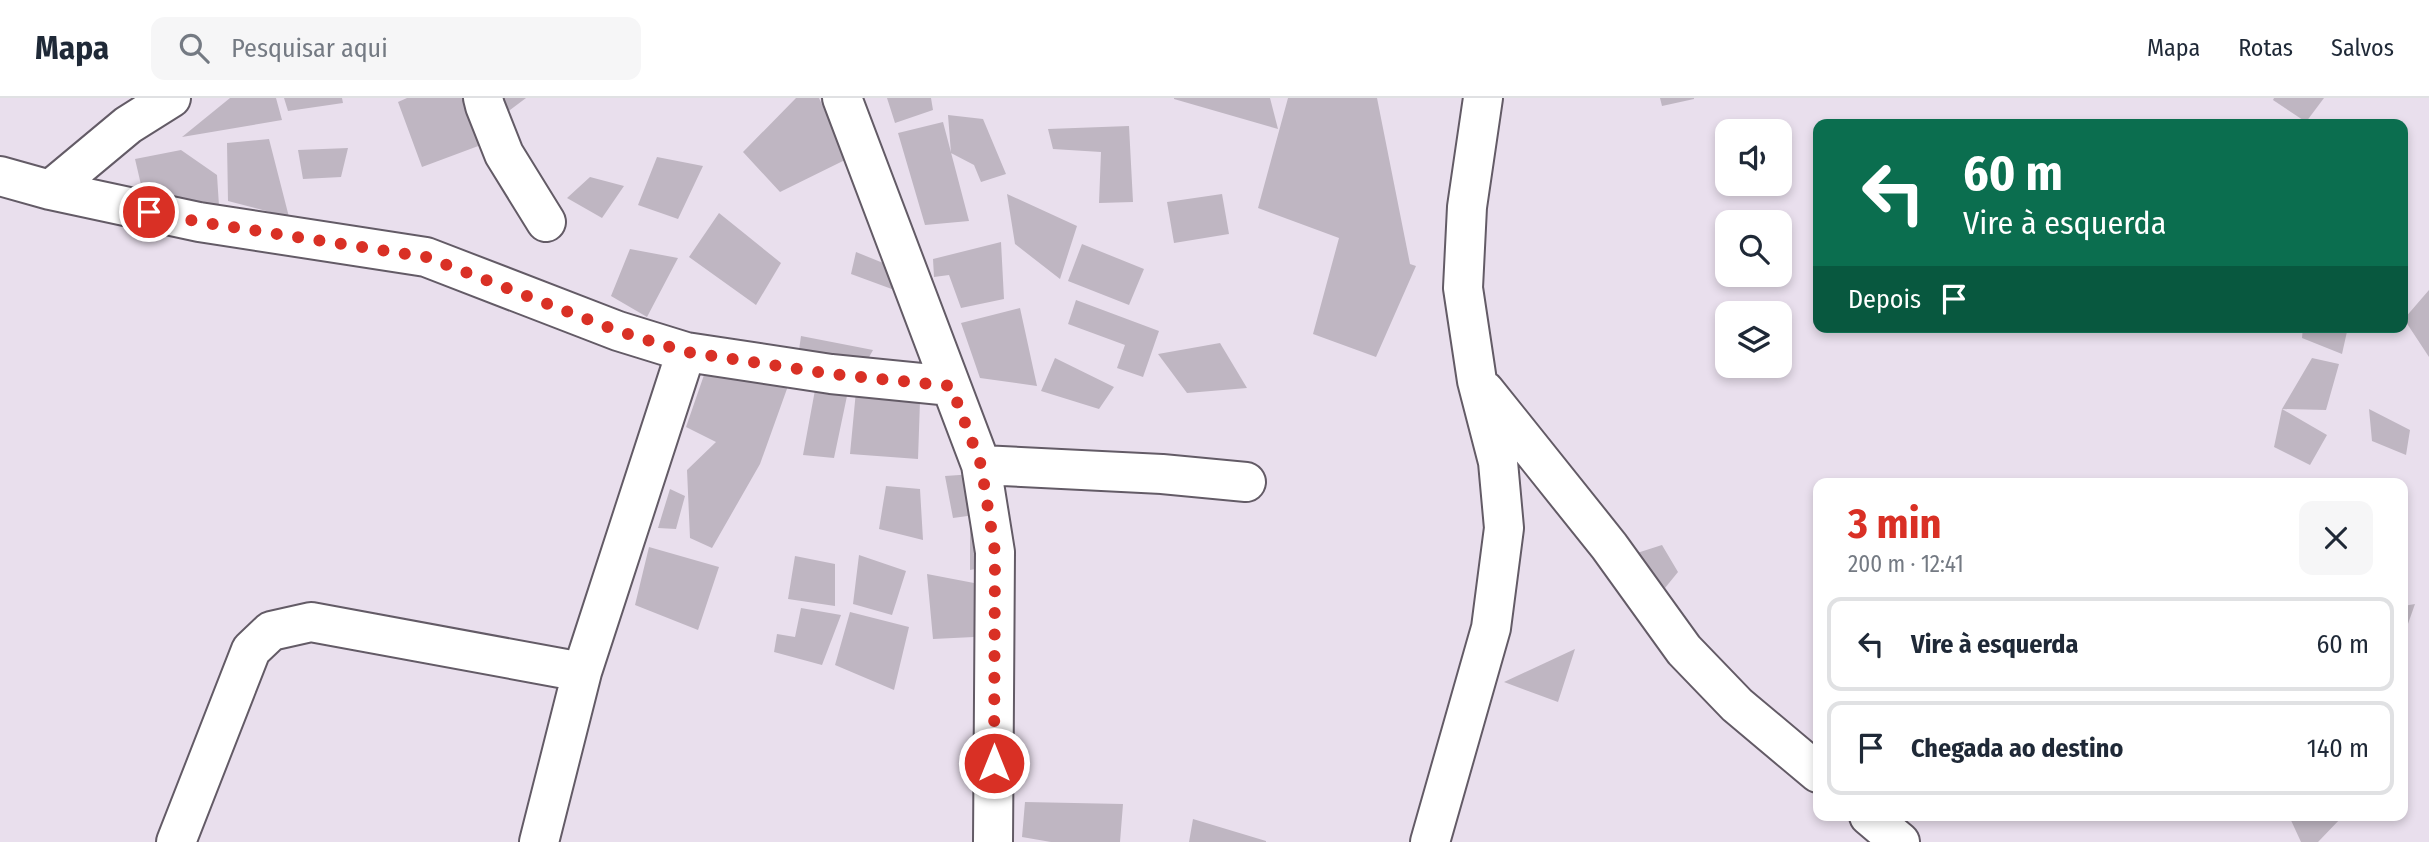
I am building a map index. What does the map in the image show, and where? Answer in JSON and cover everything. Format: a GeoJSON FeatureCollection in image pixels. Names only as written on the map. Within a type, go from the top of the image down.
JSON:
{"type":"FeatureCollection","features":[{"type":"Feature","properties":{"kind":"street"},"geometry":{"type":"LineString","coordinates":[[50,190],[131,112],[171,98]]}},
{"type":"Feature","properties":{"kind":"street"},"geometry":{"type":"LineString","coordinates":[[483,98],[504,154],[546,222]]}},
{"type":"Feature","properties":{"kind":"street"},"geometry":{"type":"LineString","coordinates":[[842,98],[981,465],[995,552],[993,842]]}},
{"type":"Feature","properties":{"kind":"street"},"geometry":{"type":"LineString","coordinates":[[1430,842],[1491,628],[1504,528],[1498,462],[1477,381],[1463,288],[1467,207],[1483,98]]}},
{"type":"Feature","properties":{"kind":"street"},"geometry":{"type":"LineString","coordinates":[[0,176],[50,190],[200,222],[426,257],[618,331],[686,352],[831,374],[951,386]]}},
{"type":"Feature","properties":{"kind":"street"},"geometry":{"type":"LineString","coordinates":[[539,842],[582,672],[686,352]]}},
{"type":"Feature","properties":{"kind":"street"},"geometry":{"type":"LineString","coordinates":[[1477,381],[1609,546],[1684,650],[1737,705],[1813,769]]}},
{"type":"Feature","properties":{"kind":"street"},"geometry":{"type":"LineString","coordinates":[[981,465],[1162,474],[1246,482]]}},
{"type":"Feature","properties":{"kind":"street"},"geometry":{"type":"LineString","coordinates":[[176,842],[251,650],[271,631],[311,622],[582,672]]}},
{"type":"Feature","properties":{"kind":"street"},"geometry":{"type":"LineString","coordinates":[[1875,821],[1900,842]]}},
{"type":"Feature","properties":{"kind":"building"},"geometry":{"type":"Polygon","coordinates":[[[230,98],[276,98],[282,120],[182,137],[230,98]]]}},
{"type":"Feature","properties":{"kind":"building"},"geometry":{"type":"Polygon","coordinates":[[[284,98],[342,98],[343,103],[288,111],[284,98]]]}},
{"type":"Feature","properties":{"kind":"building"},"geometry":{"type":"Polygon","coordinates":[[[407,98],[463,98],[481,145],[422,167],[398,102],[407,98]]]}},
{"type":"Feature","properties":{"kind":"building"},"geometry":{"type":"Polygon","coordinates":[[[495,98],[526,98],[494,122],[495,98]]]}},
{"type":"Feature","properties":{"kind":"building"},"geometry":{"type":"Polygon","coordinates":[[[796,98],[819,98],[847,159],[780,192],[743,152],[796,98]]]}},
{"type":"Feature","properties":{"kind":"building"},"geometry":{"type":"Polygon","coordinates":[[[887,98],[931,98],[933,110],[895,123],[887,98]]]}},
{"type":"Feature","properties":{"kind":"building"},"geometry":{"type":"Polygon","coordinates":[[[1270,98],[1278,129],[1174,99],[1270,98]]]}},
{"type":"Feature","properties":{"kind":"building"},"geometry":{"type":"Polygon","coordinates":[[[1288,98],[1377,98],[1410,264],[1416,266],[1376,357],[1313,334],[1339,238],[1258,208],[1288,98]]]}},
{"type":"Feature","properties":{"kind":"building"},"geometry":{"type":"Polygon","coordinates":[[[1660,98],[1694,98],[1694,99],[1662,106],[1660,98]]]}},
{"type":"Feature","properties":{"kind":"building"},"geometry":{"type":"Polygon","coordinates":[[[2324,98],[2308,119],[2302,119],[2273,100],[2324,98]]]}},
{"type":"Feature","properties":{"kind":"building"},"geometry":{"type":"Polygon","coordinates":[[[948,115],[983,119],[1006,174],[981,182],[974,165],[951,153],[948,115]]]}},
{"type":"Feature","properties":{"kind":"building"},"geometry":{"type":"Polygon","coordinates":[[[943,122],[969,221],[925,225],[898,133],[943,122]]]}},
{"type":"Feature","properties":{"kind":"building"},"geometry":{"type":"Polygon","coordinates":[[[1129,126],[1133,202],[1099,203],[1101,152],[1053,149],[1048,129],[1129,126]]]}},
{"type":"Feature","properties":{"kind":"building"},"geometry":{"type":"Polygon","coordinates":[[[269,139],[289,217],[228,201],[227,143],[269,139]]]}},
{"type":"Feature","properties":{"kind":"building"},"geometry":{"type":"Polygon","coordinates":[[[348,148],[341,177],[303,179],[298,150],[348,148]]]}},
{"type":"Feature","properties":{"kind":"building"},"geometry":{"type":"Polygon","coordinates":[[[181,150],[217,175],[219,206],[142,189],[135,159],[181,150]]]}},
{"type":"Feature","properties":{"kind":"building"},"geometry":{"type":"Polygon","coordinates":[[[657,157],[703,166],[678,219],[638,205],[657,157]]]}},
{"type":"Feature","properties":{"kind":"building"},"geometry":{"type":"Polygon","coordinates":[[[590,177],[624,186],[602,218],[567,198],[590,177]]]}},
{"type":"Feature","properties":{"kind":"building"},"geometry":{"type":"Polygon","coordinates":[[[1007,194],[1077,226],[1060,279],[1015,244],[1007,194]]]}},
{"type":"Feature","properties":{"kind":"building"},"geometry":{"type":"Polygon","coordinates":[[[1222,194],[1229,234],[1174,243],[1167,202],[1222,194]]]}},
{"type":"Feature","properties":{"kind":"building"},"geometry":{"type":"Polygon","coordinates":[[[719,213],[781,263],[756,305],[689,257],[719,213]]]}},
{"type":"Feature","properties":{"kind":"building"},"geometry":{"type":"Polygon","coordinates":[[[1001,242],[1004,299],[961,308],[949,275],[934,277],[933,259],[1001,242]]]}},
{"type":"Feature","properties":{"kind":"building"},"geometry":{"type":"Polygon","coordinates":[[[1082,244],[1144,269],[1129,305],[1068,281],[1082,244]]]}},
{"type":"Feature","properties":{"kind":"building"},"geometry":{"type":"Polygon","coordinates":[[[630,249],[678,258],[647,317],[611,296],[630,249]]]}},
{"type":"Feature","properties":{"kind":"building"},"geometry":{"type":"Polygon","coordinates":[[[856,252],[898,269],[908,295],[851,274],[856,252]]]}},
{"type":"Feature","properties":{"kind":"building"},"geometry":{"type":"Polygon","coordinates":[[[2429,290],[2429,357],[2408,325],[2408,314],[2429,290]]]}},
{"type":"Feature","properties":{"kind":"building"},"geometry":{"type":"Polygon","coordinates":[[[1076,300],[1159,331],[1143,377],[1117,368],[1125,345],[1068,324],[1076,300]]]}},
{"type":"Feature","properties":{"kind":"building"},"geometry":{"type":"Polygon","coordinates":[[[1020,308],[1037,386],[980,378],[961,323],[1020,308]]]}},
{"type":"Feature","properties":{"kind":"building"},"geometry":{"type":"Polygon","coordinates":[[[2302,333],[2347,333],[2342,354],[2302,338],[2302,333]]]}},
{"type":"Feature","properties":{"kind":"building"},"geometry":{"type":"Polygon","coordinates":[[[801,336],[873,350],[862,370],[798,357],[801,336]]]}},
{"type":"Feature","properties":{"kind":"building"},"geometry":{"type":"Polygon","coordinates":[[[1220,343],[1247,388],[1187,393],[1158,354],[1220,343]]]}},
{"type":"Feature","properties":{"kind":"building"},"geometry":{"type":"Polygon","coordinates":[[[1055,358],[1114,387],[1099,409],[1041,391],[1055,358]]]}},
{"type":"Feature","properties":{"kind":"building"},"geometry":{"type":"Polygon","coordinates":[[[2312,358],[2339,364],[2326,410],[2282,409],[2312,358]]]}},
{"type":"Feature","properties":{"kind":"building"},"geometry":{"type":"Polygon","coordinates":[[[704,375],[788,386],[760,464],[712,548],[690,538],[687,470],[716,442],[686,427],[704,375]]]}},
{"type":"Feature","properties":{"kind":"building"},"geometry":{"type":"Polygon","coordinates":[[[815,390],[847,396],[834,458],[803,455],[815,390]]]}},
{"type":"Feature","properties":{"kind":"building"},"geometry":{"type":"Polygon","coordinates":[[[856,391],[920,401],[918,459],[850,454],[856,391]]]}},
{"type":"Feature","properties":{"kind":"building"},"geometry":{"type":"Polygon","coordinates":[[[2282,409],[2327,435],[2310,465],[2274,447],[2282,409]]]}},
{"type":"Feature","properties":{"kind":"building"},"geometry":{"type":"Polygon","coordinates":[[[2369,409],[2410,430],[2406,455],[2372,441],[2369,409]]]}},
{"type":"Feature","properties":{"kind":"building"},"geometry":{"type":"Polygon","coordinates":[[[974,474],[982,514],[953,518],[945,476],[974,474]]]}},
{"type":"Feature","properties":{"kind":"building"},"geometry":{"type":"Polygon","coordinates":[[[886,486],[920,489],[923,540],[879,529],[886,486]]]}},
{"type":"Feature","properties":{"kind":"building"},"geometry":{"type":"Polygon","coordinates":[[[670,489],[685,496],[676,529],[658,528],[670,489]]]}},
{"type":"Feature","properties":{"kind":"building"},"geometry":{"type":"Polygon","coordinates":[[[970,529],[982,532],[986,567],[970,570],[970,529]]]}},
{"type":"Feature","properties":{"kind":"building"},"geometry":{"type":"Polygon","coordinates":[[[1662,545],[1678,572],[1665,588],[1637,553],[1662,545]]]}},
{"type":"Feature","properties":{"kind":"building"},"geometry":{"type":"Polygon","coordinates":[[[649,547],[719,567],[698,630],[635,605],[649,547]]]}},
{"type":"Feature","properties":{"kind":"building"},"geometry":{"type":"Polygon","coordinates":[[[859,555],[906,571],[892,615],[853,604],[859,555]]]}},
{"type":"Feature","properties":{"kind":"building"},"geometry":{"type":"Polygon","coordinates":[[[795,556],[835,564],[835,606],[788,599],[795,556]]]}},
{"type":"Feature","properties":{"kind":"building"},"geometry":{"type":"Polygon","coordinates":[[[927,574],[974,583],[974,637],[933,639],[927,574]]]}},
{"type":"Feature","properties":{"kind":"building"},"geometry":{"type":"Polygon","coordinates":[[[2415,604],[2408,624],[2408,605],[2415,604]]]}},
{"type":"Feature","properties":{"kind":"building"},"geometry":{"type":"Polygon","coordinates":[[[801,608],[841,615],[822,665],[774,652],[777,634],[795,637],[801,608]]]}},
{"type":"Feature","properties":{"kind":"building"},"geometry":{"type":"Polygon","coordinates":[[[850,612],[909,627],[894,690],[835,665],[850,612]]]}},
{"type":"Feature","properties":{"kind":"building"},"geometry":{"type":"Polygon","coordinates":[[[1575,649],[1558,702],[1504,682],[1575,649]]]}},
{"type":"Feature","properties":{"kind":"building"},"geometry":{"type":"Polygon","coordinates":[[[1025,802],[1123,804],[1120,842],[1051,842],[1022,837],[1025,802]]]}},
{"type":"Feature","properties":{"kind":"building"},"geometry":{"type":"Polygon","coordinates":[[[1193,819],[1266,841],[1266,842],[1189,842],[1193,819]]]}},
{"type":"Feature","properties":{"kind":"building"},"geometry":{"type":"Polygon","coordinates":[[[2291,821],[2338,821],[2318,842],[2301,842],[2291,821]]]}},
{"type":"Feature","properties":{"kind":"route"},"geometry":{"type":"LineString","coordinates":[[149,212],[426,257],[618,331],[686,352],[831,374],[951,386],[981,465],[995,552],[994,763]]}}]}
